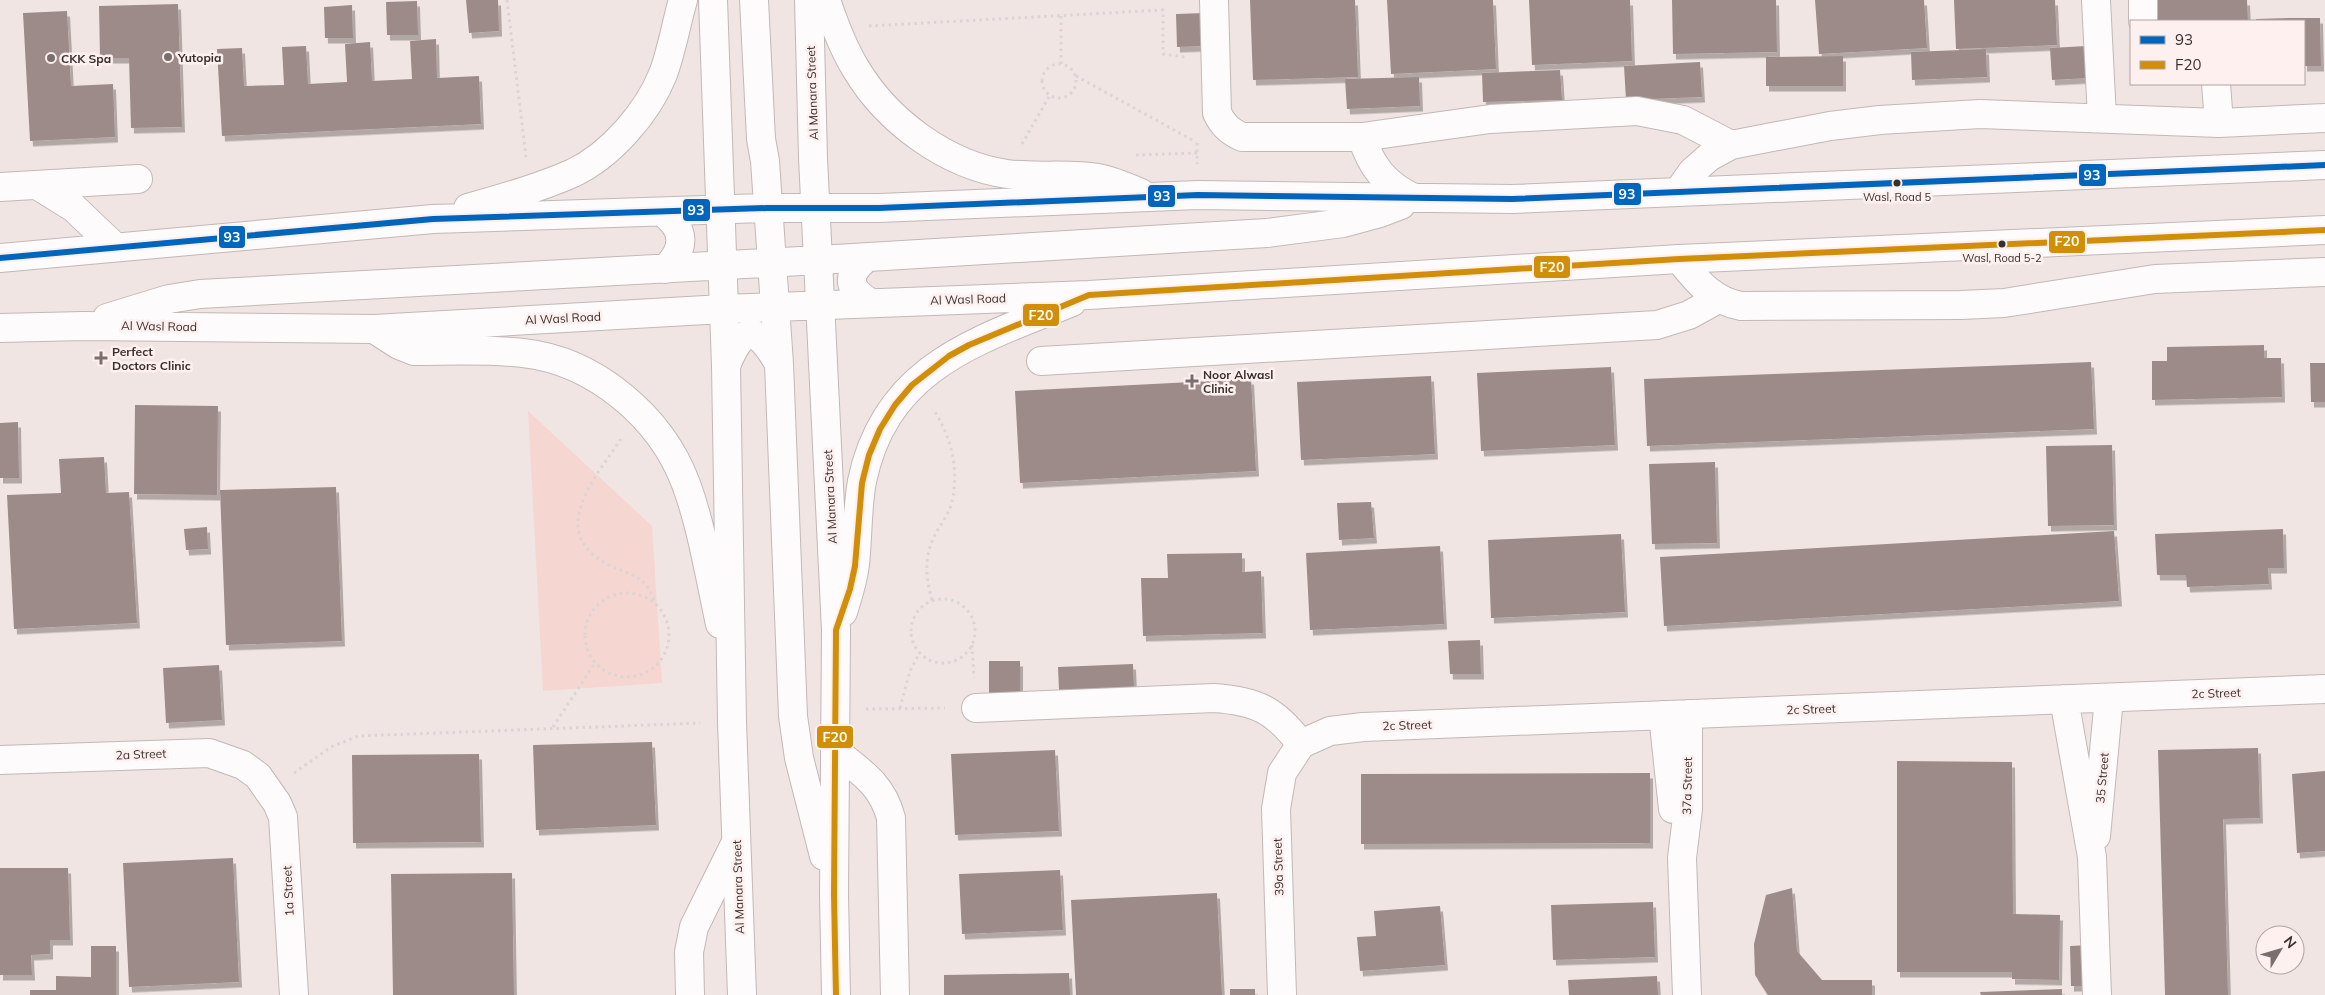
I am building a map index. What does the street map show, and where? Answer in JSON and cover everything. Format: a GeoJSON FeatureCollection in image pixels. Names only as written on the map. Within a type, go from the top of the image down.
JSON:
{"type":"FeatureCollection","features":[{"type":"Feature","properties":{"kind":"main road"},"geometry":{"type":"LineString","coordinates":[[433,219],[530,190],[574,172],[622,136],[648,105],[663,73],[683,0]]}},
{"type":"Feature","properties":{"kind":"main road","name":"Al Manara Street"},"geometry":{"type":"LineString","coordinates":[[713,0],[726,366],[732,722],[742,995]]}},
{"type":"Feature","properties":{"kind":"main road"},"geometry":{"type":"LineString","coordinates":[[754,0],[761,139],[779,364],[794,723],[799,758],[834,895]]}},
{"type":"Feature","properties":{"kind":"main road","name":"Al Manara Street"},"geometry":{"type":"LineString","coordinates":[[809,0],[813,158],[836,630],[834,895],[836,995]]}},
{"type":"Feature","properties":{"kind":"main road"},"geometry":{"type":"LineString","coordinates":[[826,0],[842,44],[855,69],[871,92],[915,134],[936,147],[973,164],[1005,174],[1097,178],[1121,185],[1151,198]]}},
{"type":"Feature","properties":{"kind":"main road"},"geometry":{"type":"LineString","coordinates":[[1214,0],[1217,113],[1222,124],[1231,132],[1242,137],[1362,137],[1490,119],[1637,111],[1683,120],[1732,145]]}},
{"type":"Feature","properties":{"kind":"main road"},"geometry":{"type":"LineString","coordinates":[[2096,0],[2102,118]]}},
{"type":"Feature","properties":{"kind":"main road"},"geometry":{"type":"LineString","coordinates":[[2142,0],[2143,20]]}},
{"type":"Feature","properties":{"kind":"main road"},"geometry":{"type":"LineString","coordinates":[[2216,85],[2219,123]]}},
{"type":"Feature","properties":{"kind":"main road"},"geometry":{"type":"LineString","coordinates":[[1678,192],[1692,172],[1710,157],[1732,145],[1822,127],[1880,120],[1980,114],[2219,123],[2325,118]]}},
{"type":"Feature","properties":{"kind":"main road"},"geometry":{"type":"LineString","coordinates":[[1362,137],[1367,154],[1386,182],[1416,198]]}},
{"type":"Feature","properties":{"kind":"main road"},"geometry":{"type":"LineString","coordinates":[[764,160],[773,188],[779,194],[788,196],[796,193],[801,187],[813,158]]}},
{"type":"Feature","properties":{"kind":"main road"},"geometry":{"type":"LineString","coordinates":[[0,258],[433,219],[719,209],[879,208],[1198,195],[1512,199],[2325,165]]}},
{"type":"Feature","properties":{"kind":"main road"},"geometry":{"type":"LineString","coordinates":[[0,187],[138,179]]}},
{"type":"Feature","properties":{"kind":"main road"},"geometry":{"type":"LineString","coordinates":[[37,185],[63,199],[115,247]]}},
{"type":"Feature","properties":{"kind":"main road"},"geometry":{"type":"LineString","coordinates":[[83,326],[169,299],[200,294],[819,260],[1305,229],[1343,223],[1380,213],[1416,198]]}},
{"type":"Feature","properties":{"kind":"main road"},"geometry":{"type":"LineString","coordinates":[[662,212],[673,220],[680,233],[680,246],[675,259],[665,268]]}},
{"type":"Feature","properties":{"kind":"main road","name":"Al Wasl Road"},"geometry":{"type":"LineString","coordinates":[[0,328],[83,326],[374,329],[723,309],[1089,295],[1679,259],[2325,230]]}},
{"type":"Feature","properties":{"kind":"main road"},"geometry":{"type":"LineString","coordinates":[[868,257],[856,265],[851,279],[852,286],[858,294],[871,303]]}},
{"type":"Feature","properties":{"kind":"main road"},"geometry":{"type":"LineString","coordinates":[[1679,259],[1700,284],[1718,299],[1741,306],[1961,305],[2045,298],[2155,279],[2325,272]]}},
{"type":"Feature","properties":{"kind":"main road"},"geometry":{"type":"LineString","coordinates":[[836,630],[850,589],[855,566],[862,483],[869,455],[880,429],[895,405],[912,385],[931,368],[969,345],[1089,295]]}},
{"type":"Feature","properties":{"kind":"main road"},"geometry":{"type":"LineString","coordinates":[[1041,361],[1657,325],[1689,315],[1718,299]]}},
{"type":"Feature","properties":{"kind":"main road"},"geometry":{"type":"LineString","coordinates":[[374,329],[398,345],[414,351],[524,353],[556,360],[586,373],[615,390],[640,412],[674,458],[686,484],[732,674]]}},
{"type":"Feature","properties":{"kind":"main road"},"geometry":{"type":"LineString","coordinates":[[726,366],[734,345],[743,337],[749,335],[755,335],[766,341],[779,364]]}},
{"type":"Feature","properties":{"kind":"main road","name":"2c Street"},"geometry":{"type":"LineString","coordinates":[[1301,744],[1330,731],[1363,727],[2325,689]]}},
{"type":"Feature","properties":{"kind":"main road"},"geometry":{"type":"LineString","coordinates":[[976,708],[1214,698],[1239,700],[1264,709],[1285,723],[1301,744]]}},
{"type":"Feature","properties":{"kind":"main road","name":"35 Street"},"geometry":{"type":"LineString","coordinates":[[2092,857],[2100,806],[2109,698]]}},
{"type":"Feature","properties":{"kind":"main road","name":"35 Street"},"geometry":{"type":"LineString","coordinates":[[2064,699],[2092,857],[2097,995]]}},
{"type":"Feature","properties":{"kind":"main road","name":"37a Street"},"geometry":{"type":"LineString","coordinates":[[1676,715],[1688,809],[1682,858],[1687,995]]}},
{"type":"Feature","properties":{"kind":"main road","name":"39a Street"},"geometry":{"type":"LineString","coordinates":[[1282,995],[1276,809],[1282,773],[1301,744]]}},
{"type":"Feature","properties":{"kind":"main road"},"geometry":{"type":"LineString","coordinates":[[835,751],[878,787],[884,796],[889,813],[895,995]]}},
{"type":"Feature","properties":{"kind":"main road","name":"2a Street"},"geometry":{"type":"LineString","coordinates":[[0,760],[209,753],[243,765],[258,776],[269,790]]}},
{"type":"Feature","properties":{"kind":"main road","name":"1a Street"},"geometry":{"type":"LineString","coordinates":[[269,790],[277,803],[285,832],[294,995]]}},
{"type":"Feature","properties":{"kind":"main road"},"geometry":{"type":"LineString","coordinates":[[690,995],[689,952],[694,927],[736,842]]}},
{"type":"Feature","properties":{"kind":"path"},"geometry":{"type":"LineString","coordinates":[[507,0],[530,190]]}},
{"type":"Feature","properties":{"kind":"path"},"geometry":{"type":"LineString","coordinates":[[860,26],[1163,10],[1163,54],[1188,57]]}},
{"type":"Feature","properties":{"kind":"path"},"geometry":{"type":"LineString","coordinates":[[1061,16],[1061,64]]}},
{"type":"Feature","properties":{"kind":"path"},"geometry":{"type":"LineString","coordinates":[[1076,76],[1076,84],[1072,91],[1066,96],[1058,98],[1050,95],[1042,83],[1043,74],[1054,64],[1061,64],[1070,68],[1076,76],[1197,142]]}},
{"type":"Feature","properties":{"kind":"path"},"geometry":{"type":"LineString","coordinates":[[1020,148],[1050,95]]}},
{"type":"Feature","properties":{"kind":"path"},"geometry":{"type":"LineString","coordinates":[[1197,133],[1198,195]]}},
{"type":"Feature","properties":{"kind":"path"},"geometry":{"type":"LineString","coordinates":[[1128,156],[1197,153]]}},
{"type":"Feature","properties":{"kind":"path"},"geometry":{"type":"LineString","coordinates":[[912,385],[928,401],[940,420],[949,440],[954,463],[954,485],[950,507],[931,542],[926,561],[926,581],[932,600]]}},
{"type":"Feature","properties":{"kind":"path"},"geometry":{"type":"LineString","coordinates":[[640,412],[590,486],[576,517],[581,538],[592,554],[607,564],[643,580],[650,588],[655,603]]}},
{"type":"Feature","properties":{"kind":"path"},"geometry":{"type":"LineString","coordinates":[[629,592],[643,596],[655,603],[664,614],[668,626],[668,640],[665,653],[657,665],[646,672],[633,676],[619,676],[606,672],[595,663],[588,651],[584,637],[589,616],[602,600],[615,594],[629,592]]}},
{"type":"Feature","properties":{"kind":"path"},"geometry":{"type":"LineString","coordinates":[[944,598],[956,601],[966,609],[973,619],[975,632],[972,645],[965,655],[954,662],[942,664],[929,661],[919,654],[912,642],[910,630],[912,618],[920,607],[932,600],[944,598]]}},
{"type":"Feature","properties":{"kind":"path"},"geometry":{"type":"LineString","coordinates":[[900,708],[910,671],[919,654]]}},
{"type":"Feature","properties":{"kind":"path"},"geometry":{"type":"LineString","coordinates":[[553,727],[595,663]]}},
{"type":"Feature","properties":{"kind":"path"},"geometry":{"type":"LineString","coordinates":[[835,709],[976,708]]}},
{"type":"Feature","properties":{"kind":"path"},"geometry":{"type":"LineString","coordinates":[[269,790],[331,747],[358,736],[553,727],[732,722]]}},
{"type":"Feature","properties":{"kind":"shaded area"},"geometry":{"type":"Polygon","coordinates":[[[528,411],[652,526],[662,683],[543,691],[528,411]]]}},
{"type":"Feature","properties":{"kind":"building"},"geometry":{"type":"Polygon","coordinates":[[[466,0],[498,0],[499,31],[469,33],[466,0]]]}},
{"type":"Feature","properties":{"kind":"building"},"geometry":{"type":"Polygon","coordinates":[[[1250,0],[1355,0],[1358,77],[1253,80],[1250,0]]]}},
{"type":"Feature","properties":{"kind":"building"},"geometry":{"type":"Polygon","coordinates":[[[1387,0],[1493,0],[1496,69],[1391,74],[1387,0]]]}},
{"type":"Feature","properties":{"kind":"building"},"geometry":{"type":"Polygon","coordinates":[[[1529,0],[1630,0],[1632,61],[1532,65],[1529,0]]]}},
{"type":"Feature","properties":{"kind":"building"},"geometry":{"type":"Polygon","coordinates":[[[1672,0],[1776,0],[1777,52],[1673,54],[1672,0]]]}},
{"type":"Feature","properties":{"kind":"building"},"geometry":{"type":"Polygon","coordinates":[[[1815,0],[1924,0],[1927,48],[1819,54],[1815,0]]]}},
{"type":"Feature","properties":{"kind":"building"},"geometry":{"type":"Polygon","coordinates":[[[1954,0],[2055,0],[2057,45],[1956,49],[1954,0]]]}},
{"type":"Feature","properties":{"kind":"building"},"geometry":{"type":"Polygon","coordinates":[[[2151,0],[2247,0],[2248,20],[2151,20],[2151,0]]]}},
{"type":"Feature","properties":{"kind":"building"},"geometry":{"type":"Polygon","coordinates":[[[417,1],[418,35],[387,35],[386,2],[417,1]]]}},
{"type":"Feature","properties":{"kind":"building"},"geometry":{"type":"Polygon","coordinates":[[[178,4],[182,127],[131,128],[129,58],[100,58],[99,6],[178,4]]]}},
{"type":"Feature","properties":{"kind":"building"},"geometry":{"type":"Polygon","coordinates":[[[352,5],[353,38],[325,38],[324,7],[352,5]]]}},
{"type":"Feature","properties":{"kind":"building"},"geometry":{"type":"Polygon","coordinates":[[[67,11],[71,86],[113,84],[115,137],[30,141],[23,13],[67,11]]]}},
{"type":"Feature","properties":{"kind":"building"},"geometry":{"type":"Polygon","coordinates":[[[1205,13],[1206,46],[1177,47],[1176,14],[1205,13]]]}},
{"type":"Feature","properties":{"kind":"building"},"geometry":{"type":"Polygon","coordinates":[[[2320,18],[2321,66],[2305,66],[2305,20],[2256,19],[2320,18]]]}},
{"type":"Feature","properties":{"kind":"building"},"geometry":{"type":"Polygon","coordinates":[[[436,39],[437,78],[479,76],[481,124],[222,136],[217,49],[242,48],[244,86],[284,85],[282,47],[306,46],[308,84],[347,82],[345,44],[370,42],[372,81],[412,79],[410,41],[436,39]]]}},
{"type":"Feature","properties":{"kind":"building"},"geometry":{"type":"Polygon","coordinates":[[[2087,46],[2089,78],[2052,80],[2050,48],[2087,46]]]}},
{"type":"Feature","properties":{"kind":"building"},"geometry":{"type":"Polygon","coordinates":[[[1986,49],[1987,77],[1912,80],[1911,52],[1986,49]]]}},
{"type":"Feature","properties":{"kind":"building"},"geometry":{"type":"Polygon","coordinates":[[[1843,56],[1843,86],[1766,86],[1766,57],[1843,56]]]}},
{"type":"Feature","properties":{"kind":"building"},"geometry":{"type":"Polygon","coordinates":[[[1700,62],[1702,97],[1626,100],[1624,66],[1700,62]]]}},
{"type":"Feature","properties":{"kind":"building"},"geometry":{"type":"Polygon","coordinates":[[[1560,70],[1562,100],[1483,102],[1482,73],[1560,70]]]}},
{"type":"Feature","properties":{"kind":"building"},"geometry":{"type":"Polygon","coordinates":[[[1419,77],[1420,106],[1347,109],[1345,79],[1419,77]]]}},
{"type":"Feature","properties":{"kind":"building"},"geometry":{"type":"Polygon","coordinates":[[[2264,345],[2264,358],[2281,358],[2282,397],[2152,400],[2152,361],[2167,361],[2167,347],[2264,345]]]}},
{"type":"Feature","properties":{"kind":"building"},"geometry":{"type":"Polygon","coordinates":[[[2091,362],[2094,429],[1647,446],[1644,379],[2091,362]]]}},
{"type":"Feature","properties":{"kind":"building"},"geometry":{"type":"Polygon","coordinates":[[[2310,363],[2325,363],[2325,402],[2311,402],[2310,363]]]}},
{"type":"Feature","properties":{"kind":"building"},"geometry":{"type":"Polygon","coordinates":[[[1611,367],[1615,445],[1481,451],[1477,373],[1611,367]]]}},
{"type":"Feature","properties":{"kind":"building"},"geometry":{"type":"Polygon","coordinates":[[[1431,376],[1435,454],[1301,460],[1297,382],[1431,376]]]}},
{"type":"Feature","properties":{"kind":"building"},"geometry":{"type":"Polygon","coordinates":[[[1251,379],[1256,471],[1020,483],[1015,391],[1251,379]]]}},
{"type":"Feature","properties":{"kind":"building"},"geometry":{"type":"Polygon","coordinates":[[[135,405],[218,406],[217,495],[134,494],[135,405]]]}},
{"type":"Feature","properties":{"kind":"building"},"geometry":{"type":"Polygon","coordinates":[[[18,422],[19,478],[0,478],[0,423],[18,422]]]}},
{"type":"Feature","properties":{"kind":"building"},"geometry":{"type":"Polygon","coordinates":[[[2112,445],[2114,525],[2048,526],[2046,446],[2112,445]]]}},
{"type":"Feature","properties":{"kind":"building"},"geometry":{"type":"Polygon","coordinates":[[[104,457],[106,493],[129,492],[137,623],[14,629],[7,495],[61,493],[59,459],[104,457]]]}},
{"type":"Feature","properties":{"kind":"building"},"geometry":{"type":"Polygon","coordinates":[[[1715,462],[1717,543],[1652,544],[1649,464],[1715,462]]]}},
{"type":"Feature","properties":{"kind":"building"},"geometry":{"type":"Polygon","coordinates":[[[336,487],[342,641],[226,645],[220,490],[336,487]]]}},
{"type":"Feature","properties":{"kind":"building"},"geometry":{"type":"Polygon","coordinates":[[[1371,502],[1374,538],[1339,540],[1337,503],[1371,502]]]}},
{"type":"Feature","properties":{"kind":"building"},"geometry":{"type":"Polygon","coordinates":[[[207,527],[208,549],[186,550],[184,529],[207,527]]]}},
{"type":"Feature","properties":{"kind":"building"},"geometry":{"type":"Polygon","coordinates":[[[2283,529],[2284,568],[2268,568],[2269,584],[2187,587],[2186,575],[2157,575],[2155,534],[2283,529]]]}},
{"type":"Feature","properties":{"kind":"building"},"geometry":{"type":"Polygon","coordinates":[[[2114,531],[2119,601],[1664,626],[1660,557],[2114,531]]]}},
{"type":"Feature","properties":{"kind":"building"},"geometry":{"type":"Polygon","coordinates":[[[1621,534],[1625,612],[1491,618],[1488,540],[1621,534]]]}},
{"type":"Feature","properties":{"kind":"building"},"geometry":{"type":"Polygon","coordinates":[[[1440,546],[1444,624],[1310,630],[1306,553],[1440,546]]]}},
{"type":"Feature","properties":{"kind":"building"},"geometry":{"type":"Polygon","coordinates":[[[1242,553],[1242,572],[1261,571],[1263,633],[1143,636],[1141,578],[1168,578],[1167,554],[1242,553]]]}},
{"type":"Feature","properties":{"kind":"building"},"geometry":{"type":"Polygon","coordinates":[[[1480,640],[1481,674],[1450,674],[1448,641],[1480,640]]]}},
{"type":"Feature","properties":{"kind":"building"},"geometry":{"type":"Polygon","coordinates":[[[989,661],[1020,661],[1020,693],[989,693],[989,661]]]}},
{"type":"Feature","properties":{"kind":"building"},"geometry":{"type":"Polygon","coordinates":[[[1133,664],[1134,687],[1059,690],[1058,667],[1133,664]]]}},
{"type":"Feature","properties":{"kind":"building"},"geometry":{"type":"Polygon","coordinates":[[[219,665],[222,720],[166,723],[163,668],[219,665]]]}},
{"type":"Feature","properties":{"kind":"building"},"geometry":{"type":"Polygon","coordinates":[[[652,742],[656,825],[536,830],[533,745],[652,742]]]}},
{"type":"Feature","properties":{"kind":"building"},"geometry":{"type":"Polygon","coordinates":[[[2258,748],[2260,818],[2223,819],[2228,995],[2165,995],[2158,750],[2258,748]]]}},
{"type":"Feature","properties":{"kind":"building"},"geometry":{"type":"Polygon","coordinates":[[[1055,750],[1059,831],[955,835],[951,754],[1055,750]]]}},
{"type":"Feature","properties":{"kind":"building"},"geometry":{"type":"Polygon","coordinates":[[[479,754],[481,842],[353,843],[352,755],[479,754]]]}},
{"type":"Feature","properties":{"kind":"building"},"geometry":{"type":"Polygon","coordinates":[[[1897,761],[2012,762],[2013,914],[2060,915],[2059,980],[2012,979],[2012,972],[1897,972],[1897,761]]]}},
{"type":"Feature","properties":{"kind":"building"},"geometry":{"type":"Polygon","coordinates":[[[2325,771],[2325,851],[2297,853],[2292,774],[2325,771]]]}},
{"type":"Feature","properties":{"kind":"building"},"geometry":{"type":"Polygon","coordinates":[[[1650,773],[1650,843],[1361,844],[1361,774],[1650,773]]]}},
{"type":"Feature","properties":{"kind":"building"},"geometry":{"type":"Polygon","coordinates":[[[233,858],[239,982],[129,987],[123,863],[233,858]]]}},
{"type":"Feature","properties":{"kind":"building"},"geometry":{"type":"Polygon","coordinates":[[[0,868],[68,868],[70,940],[50,940],[50,954],[31,955],[32,975],[0,975],[0,868]]]}},
{"type":"Feature","properties":{"kind":"building"},"geometry":{"type":"Polygon","coordinates":[[[1060,870],[1063,930],[962,934],[959,874],[1060,870]]]}},
{"type":"Feature","properties":{"kind":"building"},"geometry":{"type":"Polygon","coordinates":[[[512,873],[514,995],[393,995],[391,874],[512,873]]]}},
{"type":"Feature","properties":{"kind":"building"},"geometry":{"type":"Polygon","coordinates":[[[1792,888],[1797,951],[1822,980],[1872,980],[1872,995],[1768,995],[1755,975],[1754,944],[1766,895],[1792,888]]]}},
{"type":"Feature","properties":{"kind":"building"},"geometry":{"type":"Polygon","coordinates":[[[1217,893],[1222,995],[1076,995],[1071,900],[1217,893]]]}},
{"type":"Feature","properties":{"kind":"building"},"geometry":{"type":"Polygon","coordinates":[[[1653,902],[1655,957],[1553,960],[1551,905],[1653,902]]]}},
{"type":"Feature","properties":{"kind":"building"},"geometry":{"type":"Polygon","coordinates":[[[1440,906],[1445,965],[1360,971],[1357,937],[1376,936],[1374,911],[1440,906]]]}},
{"type":"Feature","properties":{"kind":"building"},"geometry":{"type":"Polygon","coordinates":[[[2090,945],[2091,986],[2071,986],[2070,946],[2090,945]]]}},
{"type":"Feature","properties":{"kind":"building"},"geometry":{"type":"Polygon","coordinates":[[[91,946],[116,946],[116,995],[30,995],[30,990],[56,990],[56,976],[91,977],[91,946]]]}},
{"type":"Feature","properties":{"kind":"building"},"geometry":{"type":"Polygon","coordinates":[[[1069,973],[1070,995],[944,995],[944,975],[1069,973]]]}},
{"type":"Feature","properties":{"kind":"building"},"geometry":{"type":"Polygon","coordinates":[[[1657,976],[1658,995],[1569,995],[1568,980],[1657,976]]]}},
{"type":"Feature","properties":{"kind":"building"},"geometry":{"type":"Polygon","coordinates":[[[1230,989],[1255,989],[1255,995],[1230,995],[1230,989]]]}},
{"type":"Feature","properties":{"kind":"building"},"geometry":{"type":"Polygon","coordinates":[[[2062,989],[2062,995],[1981,995],[1980,992],[2062,989]]]}},
{"type":"Feature","properties":{"kind":"transit line","name":"93"},"geometry":{"type":"LineString","coordinates":[[0,258],[433,219],[767,208],[879,208],[1198,195],[1512,199],[2325,165]]}},
{"type":"Feature","properties":{"kind":"transit line","name":"F20"},"geometry":{"type":"LineString","coordinates":[[836,995],[834,895],[836,630],[850,589],[855,566],[862,483],[869,455],[880,429],[895,405],[912,385],[949,356],[969,345],[1089,295],[1679,259],[2325,230]]}},
{"type":"Feature","properties":{"kind":"place","name":"Yutopia"},"geometry":{"type":"Point","coordinates":[168,57]}},
{"type":"Feature","properties":{"kind":"place","name":"CKK Spa"},"geometry":{"type":"Point","coordinates":[51,58]}},
{"type":"Feature","properties":{"kind":"place","name":"Wasl, Road 5"},"geometry":{"type":"Point","coordinates":[1897,183]}},
{"type":"Feature","properties":{"kind":"place","name":"Wasl, Road 5-2"},"geometry":{"type":"Point","coordinates":[2002,244]}},
{"type":"Feature","properties":{"kind":"place","name":"Perfect Doctors Clinic"},"geometry":{"type":"Point","coordinates":[101,358]}},
{"type":"Feature","properties":{"kind":"place","name":"Noor Alwasl Clinic"},"geometry":{"type":"Point","coordinates":[1192,381]}}]}
